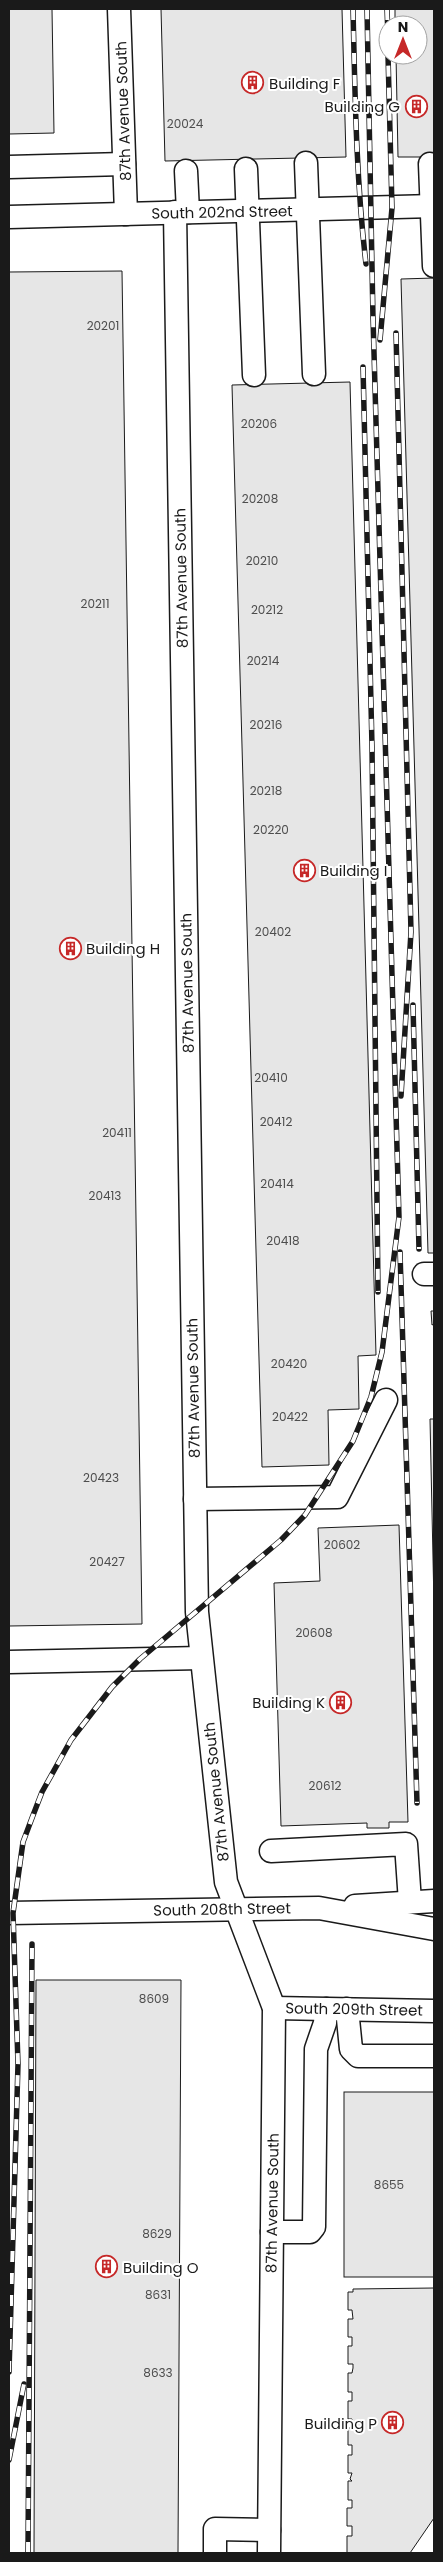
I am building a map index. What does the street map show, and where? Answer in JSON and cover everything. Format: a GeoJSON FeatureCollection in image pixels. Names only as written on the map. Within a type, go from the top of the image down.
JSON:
{"type":"FeatureCollection","features":[{"type":"Feature","properties":{"kind":"street","name":"87th Avenue South"},"geometry":{"type":"LineString","coordinates":[[119,9],[126,214]]}},
{"type":"Feature","properties":{"kind":"street"},"geometry":{"type":"LineString","coordinates":[[306,163],[314,374]]}},
{"type":"Feature","properties":{"kind":"street"},"geometry":{"type":"LineString","coordinates":[[9,166],[124,164]]}},
{"type":"Feature","properties":{"kind":"street"},"geometry":{"type":"LineString","coordinates":[[430,164],[434,266]]}},
{"type":"Feature","properties":{"kind":"street"},"geometry":{"type":"LineString","coordinates":[[246,169],[254,375]]}},
{"type":"Feature","properties":{"kind":"street","name":"87th Avenue South"},"geometry":{"type":"LineString","coordinates":[[186,171],[181,212],[197,1612],[226,1882],[274,2008],[268,2553]]}},
{"type":"Feature","properties":{"kind":"street","name":"South 202nd Street"},"geometry":{"type":"LineString","coordinates":[[9,216],[433,206]]}},
{"type":"Feature","properties":{"kind":"street"},"geometry":{"type":"LineString","coordinates":[[195,1499],[338,1497],[386,1400]]}},
{"type":"Feature","properties":{"kind":"street"},"geometry":{"type":"LineString","coordinates":[[9,1662],[201,1658]]}},
{"type":"Feature","properties":{"kind":"street"},"geometry":{"type":"LineString","coordinates":[[271,1851],[406,1844],[410,1902]]}},
{"type":"Feature","properties":{"kind":"street"},"geometry":{"type":"LineString","coordinates":[[319,1908],[434,1901]]}},
{"type":"Feature","properties":{"kind":"street","name":"South 208th Street"},"geometry":{"type":"LineString","coordinates":[[9,1913],[319,1908],[434,1929]]}},
{"type":"Feature","properties":{"kind":"street","name":"South 209th Street"},"geometry":{"type":"LineString","coordinates":[[274,2008],[434,2011]]}},
{"type":"Feature","properties":{"kind":"street"},"geometry":{"type":"LineString","coordinates":[[337,2009],[351,2049],[358,2056],[434,2056]]}},
{"type":"Feature","properties":{"kind":"street"},"geometry":{"type":"LineString","coordinates":[[272,2232],[310,2232],[314,2228],[316,2049],[325,2023],[337,2009]]}},
{"type":"Feature","properties":{"kind":"street"},"geometry":{"type":"LineString","coordinates":[[215,2553],[215,2529],[269,2530]]}},
{"type":"Feature","properties":{"kind":"building"},"geometry":{"type":"Polygon","coordinates":[[[9,9],[52,9],[54,133],[9,134],[9,9]]]}},
{"type":"Feature","properties":{"kind":"building","name":"Building F"},"geometry":{"type":"Polygon","coordinates":[[[161,9],[342,9],[346,157],[165,161],[161,9]]]}},
{"type":"Feature","properties":{"kind":"building","name":"Building G"},"geometry":{"type":"Polygon","coordinates":[[[395,9],[434,9],[434,157],[398,157],[396,65],[428,65],[428,15],[395,15],[395,9]]]}},
{"type":"Feature","properties":{"kind":"building","name":"Building H"},"geometry":{"type":"Polygon","coordinates":[[[122,271],[142,1624],[9,1626],[9,272],[122,271]]]}},
{"type":"Feature","properties":{"kind":"building"},"geometry":{"type":"Polygon","coordinates":[[[434,278],[434,1253],[428,1253],[401,279],[434,278]]]}},
{"type":"Feature","properties":{"kind":"building","name":"Building I"},"geometry":{"type":"Polygon","coordinates":[[[350,382],[376,1355],[358,1356],[359,1409],[328,1410],[329,1465],[262,1467],[232,385],[350,382]]]}},
{"type":"Feature","properties":{"kind":"building"},"geometry":{"type":"Polygon","coordinates":[[[431,1311],[434,1311],[434,1324],[432,1325],[431,1311]]]}},
{"type":"Feature","properties":{"kind":"building"},"geometry":{"type":"Polygon","coordinates":[[[430,1419],[434,1419],[434,1605],[430,1419]]]}},
{"type":"Feature","properties":{"kind":"building","name":"Building K"},"geometry":{"type":"Polygon","coordinates":[[[399,1525],[408,1822],[389,1822],[389,1828],[367,1828],[367,1823],[281,1826],[274,1583],[320,1581],[318,1528],[399,1525]]]}},
{"type":"Feature","properties":{"kind":"building","name":"Building O"},"geometry":{"type":"Polygon","coordinates":[[[36,1980],[181,1980],[178,2553],[34,2553],[36,1980]]]}},
{"type":"Feature","properties":{"kind":"building"},"geometry":{"type":"Polygon","coordinates":[[[344,2092],[434,2092],[434,2277],[344,2277],[344,2092]]]}},
{"type":"Feature","properties":{"kind":"building","name":"Building P"},"geometry":{"type":"Polygon","coordinates":[[[434,2288],[434,2518],[410,2553],[347,2553],[347,2536],[352,2536],[352,2526],[347,2526],[347,2508],[352,2508],[352,2500],[348,2500],[348,2481],[352,2481],[350,2479],[352,2473],[348,2473],[348,2455],[352,2455],[352,2445],[348,2445],[348,2428],[352,2428],[352,2419],[348,2419],[348,2401],[352,2401],[352,2392],[348,2392],[348,2373],[352,2373],[353,2368],[353,2364],[348,2364],[348,2346],[352,2346],[352,2337],[348,2337],[348,2319],[353,2319],[352,2310],[348,2310],[348,2292],[353,2292],[353,2289],[434,2288]]]}},
{"type":"Feature","properties":{"kind":"railway"},"geometry":{"type":"LineString","coordinates":[[353,9],[358,168],[366,264]]}},
{"type":"Feature","properties":{"kind":"railway"},"geometry":{"type":"LineString","coordinates":[[9,2372],[18,2064],[13,1913],[23,1842],[42,1792],[71,1740],[112,1687],[140,1659],[281,1540],[305,1515],[353,1441],[371,1397],[382,1352],[399,1217],[373,318],[367,9]]}},
{"type":"Feature","properties":{"kind":"railway"},"geometry":{"type":"LineString","coordinates":[[387,9],[387,15]]}},
{"type":"Feature","properties":{"kind":"railway"},"geometry":{"type":"LineString","coordinates":[[380,340],[392,208],[388,65]]}},
{"type":"Feature","properties":{"kind":"railway"},"geometry":{"type":"LineString","coordinates":[[396,333],[411,932],[401,1096]]}},
{"type":"Feature","properties":{"kind":"railway"},"geometry":{"type":"LineString","coordinates":[[363,367],[372,746],[378,1292]]}},
{"type":"Feature","properties":{"kind":"railway"},"geometry":{"type":"LineString","coordinates":[[413,1005],[419,1249]]}},
{"type":"Feature","properties":{"kind":"railway"},"geometry":{"type":"LineString","coordinates":[[400,1252],[417,1803]]}},
{"type":"Feature","properties":{"kind":"railway"},"geometry":{"type":"LineString","coordinates":[[28,2553],[32,1944]]}},
{"type":"Feature","properties":{"kind":"railway"},"geometry":{"type":"LineString","coordinates":[[9,2460],[24,2384]]}},
{"type":"Feature","properties":{"kind":"place","name":"Building F"},"geometry":{"type":"Point","coordinates":[253,83]}},
{"type":"Feature","properties":{"kind":"place","name":"Building G"},"geometry":{"type":"Point","coordinates":[416,106]}},
{"type":"Feature","properties":{"kind":"place","name":"Building I"},"geometry":{"type":"Point","coordinates":[304,870]}},
{"type":"Feature","properties":{"kind":"place","name":"Building H"},"geometry":{"type":"Point","coordinates":[70,948]}},
{"type":"Feature","properties":{"kind":"place","name":"Building K"},"geometry":{"type":"Point","coordinates":[341,1702]}},
{"type":"Feature","properties":{"kind":"place","name":"Building O"},"geometry":{"type":"Point","coordinates":[107,2267]}},
{"type":"Feature","properties":{"kind":"place","name":"Building P"},"geometry":{"type":"Point","coordinates":[393,2423]}}]}
